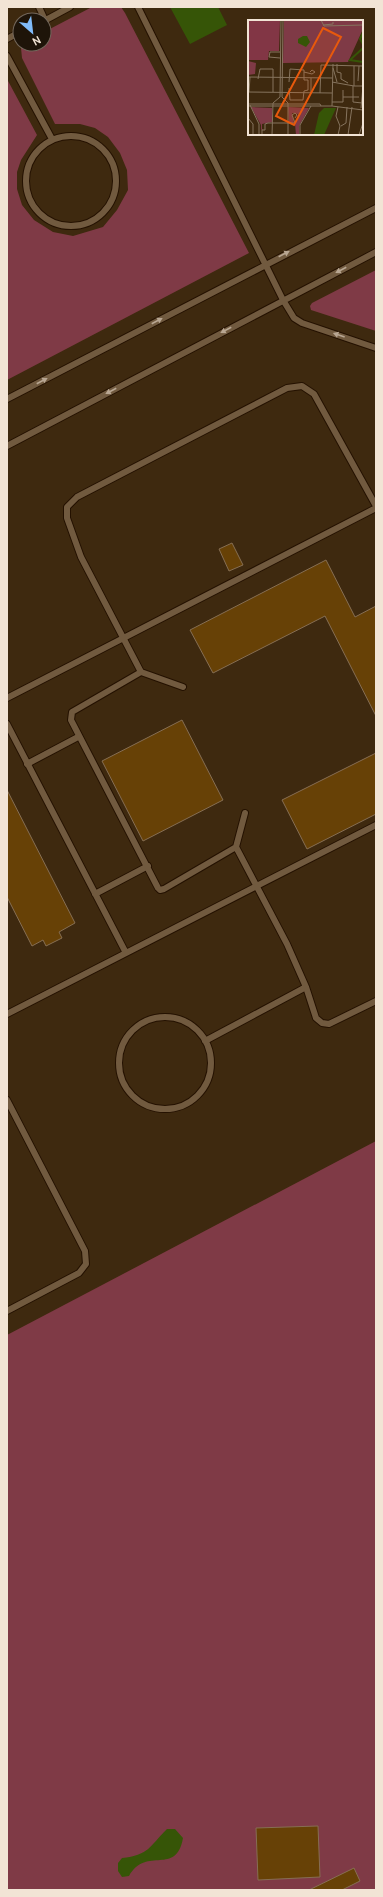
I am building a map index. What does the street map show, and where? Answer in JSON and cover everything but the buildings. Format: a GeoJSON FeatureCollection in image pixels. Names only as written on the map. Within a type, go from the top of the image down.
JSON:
{"type":"FeatureCollection","features":[{"type":"Feature","properties":{"kind":"lane"},"geometry":{"type":"LineString","coordinates":[[52,16],[70,7]]}},
{"type":"Feature","properties":{"kind":"lane"},"geometry":{"type":"LineString","coordinates":[[138,7],[283,300],[294,318],[302,323],[376,348]]}},
{"type":"Feature","properties":{"kind":"lane"},"geometry":{"type":"LineString","coordinates":[[7,56],[52,139]]}},
{"type":"Feature","properties":{"kind":"lane"},"geometry":{"type":"LineString","coordinates":[[67,135],[82,136],[96,142],[107,152],[115,165],[117,180],[115,195],[108,208],[97,218],[83,225],[61,225],[54,223],[41,215],[32,203],[26,189],[26,174],[31,160],[40,148],[52,139],[67,135]]}},
{"type":"Feature","properties":{"kind":"lane"},"geometry":{"type":"LineString","coordinates":[[7,399],[265,264],[376,208]]}},
{"type":"Feature","properties":{"kind":"lane"},"geometry":{"type":"LineString","coordinates":[[7,446],[376,252]]}},
{"type":"Feature","properties":{"kind":"lane"},"geometry":{"type":"LineString","coordinates":[[7,698],[124,637],[376,507],[314,394],[302,386],[286,388],[258,402],[77,497],[67,507],[67,518],[81,557],[124,637],[141,672],[183,687]]}},
{"type":"Feature","properties":{"kind":"lane"},"geometry":{"type":"LineString","coordinates":[[141,672],[72,712],[71,720],[78,737],[148,866],[158,888],[162,890],[236,847]]}},
{"type":"Feature","properties":{"kind":"lane"},"geometry":{"type":"LineString","coordinates":[[7,724],[126,953]]}},
{"type":"Feature","properties":{"kind":"lane"},"geometry":{"type":"LineString","coordinates":[[27,764],[78,737]]}},
{"type":"Feature","properties":{"kind":"lane"},"geometry":{"type":"LineString","coordinates":[[245,813],[236,847],[288,944],[306,987],[316,1018],[322,1023],[329,1024],[376,1001]]}},
{"type":"Feature","properties":{"kind":"lane"},"geometry":{"type":"LineString","coordinates":[[7,1014],[376,825]]}},
{"type":"Feature","properties":{"kind":"lane"},"geometry":{"type":"LineString","coordinates":[[95,894],[148,866]]}},
{"type":"Feature","properties":{"kind":"lane"},"geometry":{"type":"LineString","coordinates":[[205,1041],[306,987]]}},
{"type":"Feature","properties":{"kind":"lane"},"geometry":{"type":"LineString","coordinates":[[163,1017],[180,1019],[195,1028],[205,1041],[211,1057],[210,1074],[203,1089],[190,1101],[175,1108],[158,1109],[142,1103],[129,1092],[121,1077],[119,1060],[123,1044],[132,1030],[147,1021],[163,1017]]}},
{"type":"Feature","properties":{"kind":"lane"},"geometry":{"type":"LineString","coordinates":[[7,1100],[85,1251],[86,1264],[79,1273],[7,1311]]}},
{"type":"Feature","properties":{"kind":"shaded area"},"geometry":{"type":"Polygon","coordinates":[[[92,7],[121,7],[249,253],[7,380],[7,79],[37,135],[21,160],[17,172],[17,189],[22,205],[34,220],[53,232],[73,236],[103,227],[117,210],[128,190],[127,170],[120,153],[108,137],[95,128],[80,124],[55,124],[22,58],[21,52],[52,52],[52,28],[92,7]]]}},
{"type":"Feature","properties":{"kind":"shaded area"},"geometry":{"type":"Polygon","coordinates":[[[170,7],[218,7],[227,25],[190,44],[170,7]]]}},
{"type":"Feature","properties":{"kind":"shaded area"},"geometry":{"type":"Polygon","coordinates":[[[376,270],[376,331],[311,310],[310,306],[312,303],[376,270]]]}},
{"type":"Feature","properties":{"kind":"shaded area"},"geometry":{"type":"Polygon","coordinates":[[[376,1141],[376,1890],[7,1890],[7,1335],[376,1141]]]}},
{"type":"Feature","properties":{"kind":"shaded area"},"geometry":{"type":"Polygon","coordinates":[[[167,1829],[175,1829],[183,1838],[179,1850],[174,1856],[168,1859],[144,1862],[136,1867],[129,1876],[122,1877],[118,1871],[118,1863],[122,1858],[138,1855],[148,1849],[167,1829]]]}}]}
